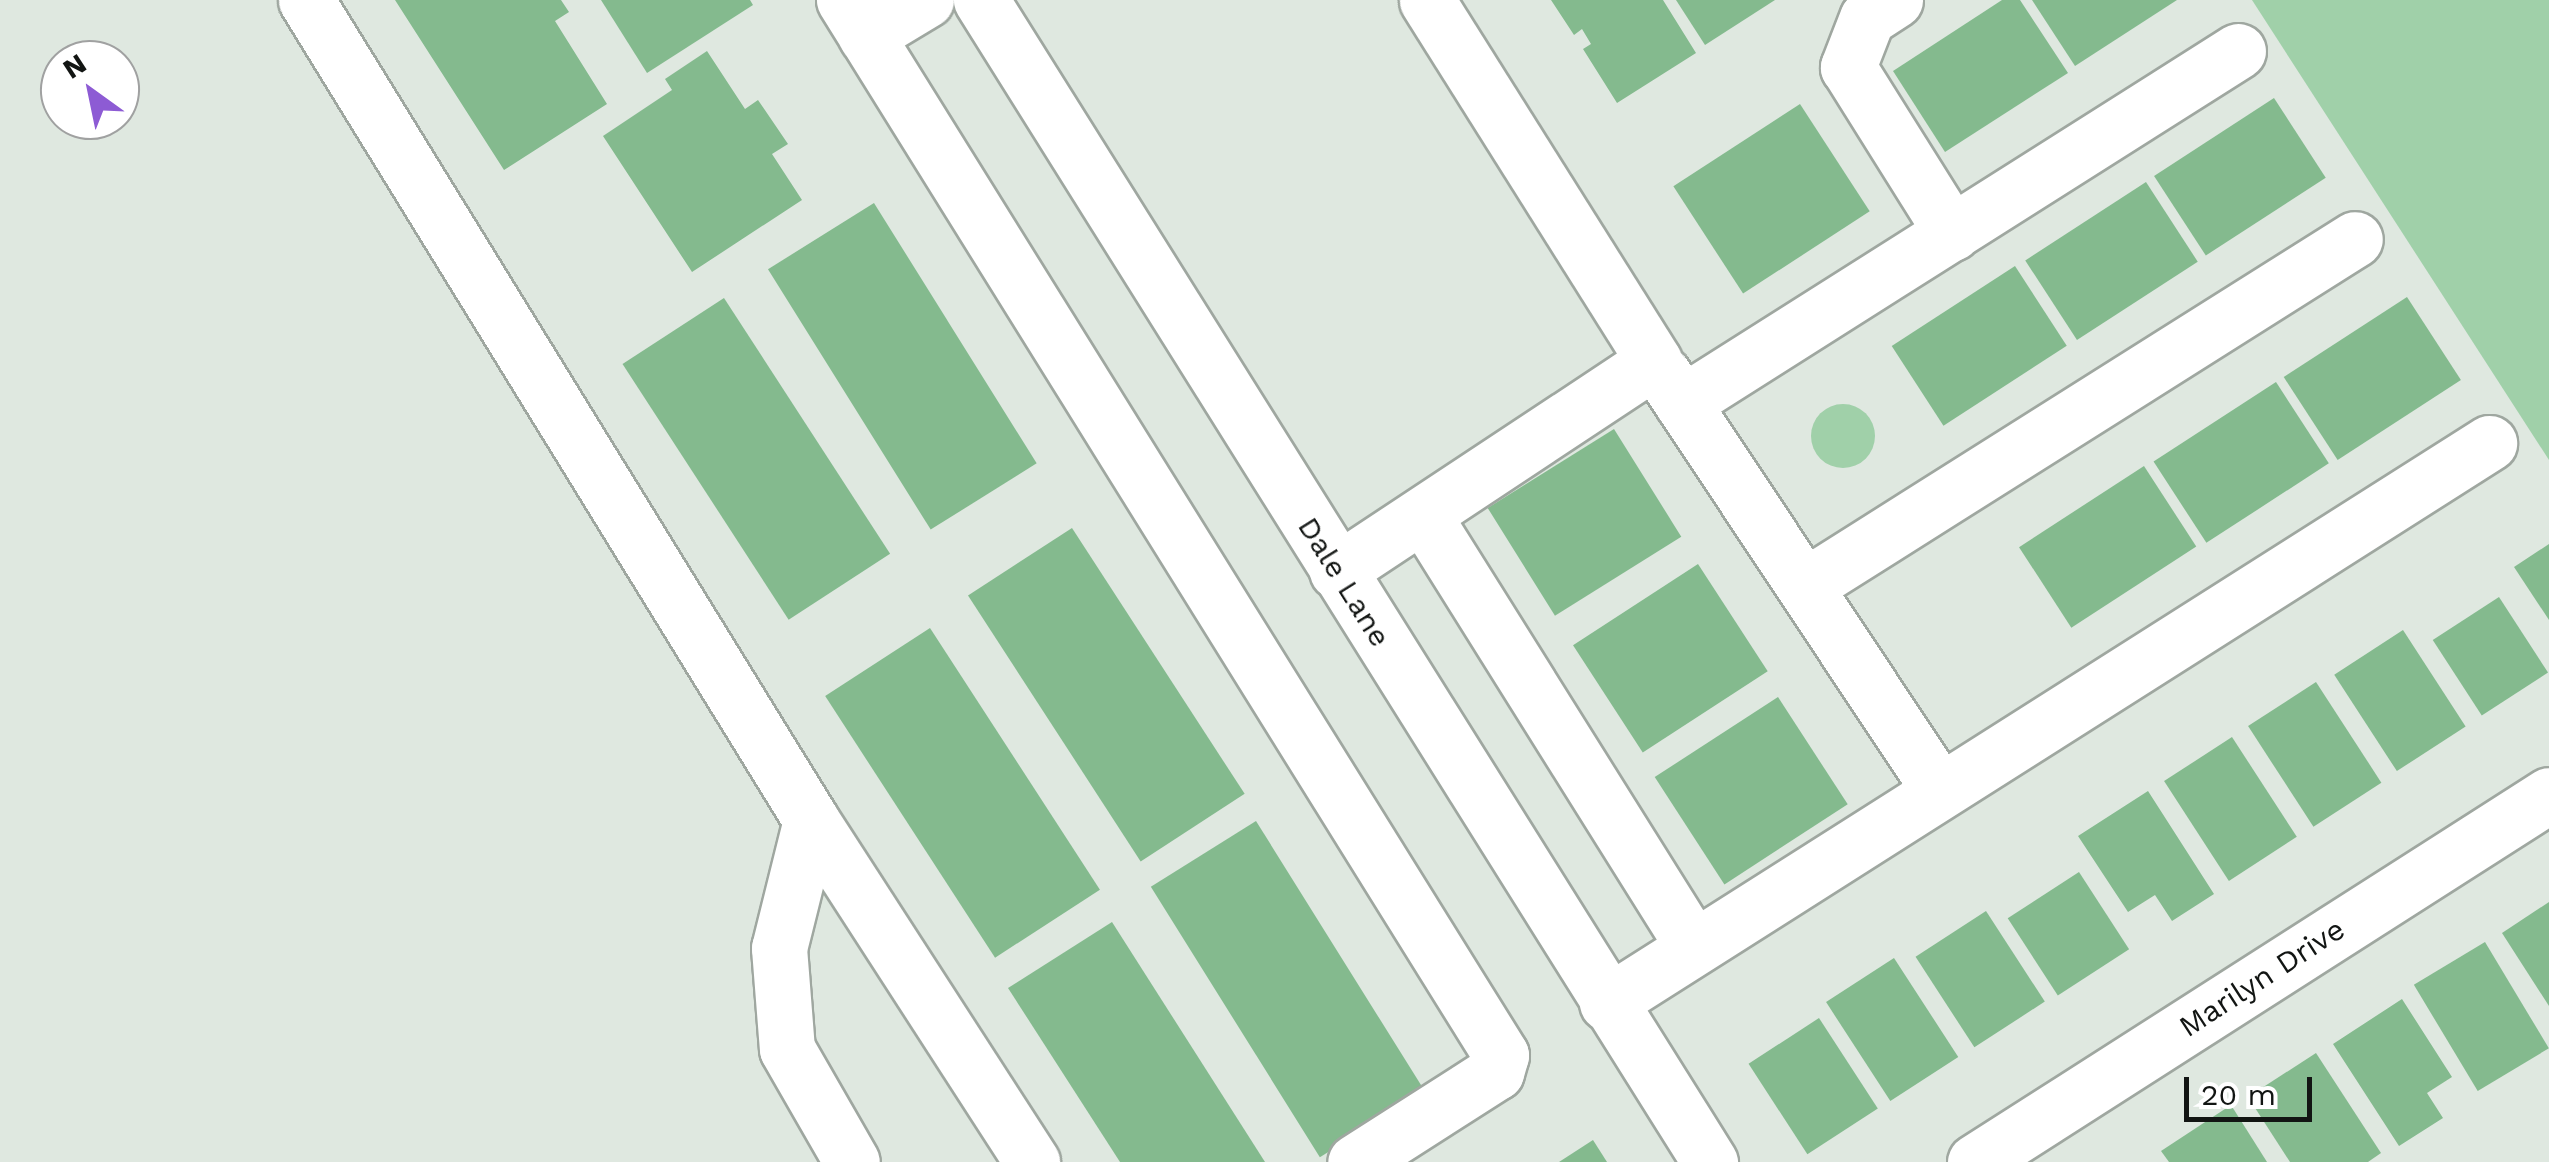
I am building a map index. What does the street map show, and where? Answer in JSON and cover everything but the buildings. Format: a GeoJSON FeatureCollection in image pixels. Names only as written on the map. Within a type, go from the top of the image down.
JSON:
{"type":"FeatureCollection","features":[{"type":"Feature","properties":{"kind":"street"},"geometry":{"type":"LineString","coordinates":[[306,0],[811,820],[1032,1162]]}},
{"type":"Feature","properties":{"kind":"street"},"geometry":{"type":"LineString","coordinates":[[926,0],[855,18],[1501,1056],[1496,1072],[1354,1162]]}},
{"type":"Feature","properties":{"kind":"street","name":"Dale Lane"},"geometry":{"type":"LineString","coordinates":[[981,0],[1710,1162]]}},
{"type":"Feature","properties":{"kind":"street"},"geometry":{"type":"LineString","coordinates":[[1427,0],[1668,382],[1938,788]]}},
{"type":"Feature","properties":{"kind":"street"},"geometry":{"type":"LineString","coordinates":[[1895,0],[1867,18],[1848,66],[1952,232]]}},
{"type":"Feature","properties":{"kind":"street"},"geometry":{"type":"LineString","coordinates":[[1338,571],[1422,515],[1952,232],[2238,50]]}},
{"type":"Feature","properties":{"kind":"street"},"geometry":{"type":"LineString","coordinates":[[1805,586],[2355,239]]}},
{"type":"Feature","properties":{"kind":"street"},"geometry":{"type":"LineString","coordinates":[[1607,1003],[1938,788],[2489,442]]}},
{"type":"Feature","properties":{"kind":"street"},"geometry":{"type":"LineString","coordinates":[[1422,515],[1694,946]]}},
{"type":"Feature","properties":{"kind":"street","name":"Marilyn Drive"},"geometry":{"type":"LineString","coordinates":[[1975,1162],[2549,794]]}},
{"type":"Feature","properties":{"kind":"street"},"geometry":{"type":"LineString","coordinates":[[811,820],[778,948],[787,1049],[852,1162]]}},
{"type":"Feature","properties":{"kind":"green space"},"geometry":{"type":"Polygon","coordinates":[[[2252,0],[2549,0],[2549,460],[2252,0]]]}},
{"type":"Feature","properties":{"kind":"green space"},"geometry":{"type":"Polygon","coordinates":[[[1843,404],[1866,413],[1875,436],[1866,459],[1843,468],[1820,459],[1811,436],[1820,413],[1843,404]]]}}]}
